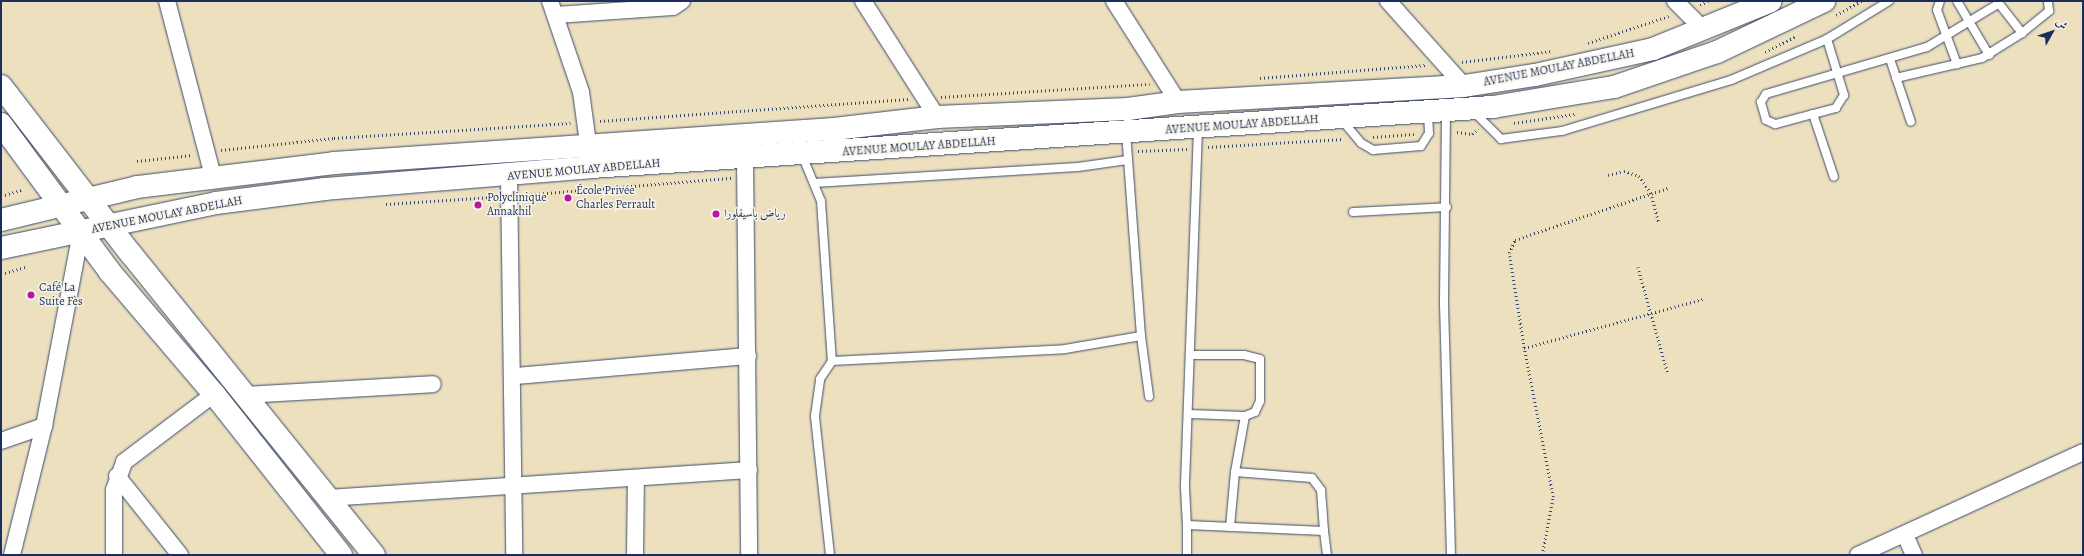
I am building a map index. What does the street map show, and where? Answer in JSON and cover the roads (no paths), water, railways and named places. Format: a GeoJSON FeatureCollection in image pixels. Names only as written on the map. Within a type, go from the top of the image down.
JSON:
{"type":"FeatureCollection","features":[{"type":"Feature","properties":{"kind":"main road","name":"AVENUE MOULAY ABDELLAH"},"geometry":{"type":"LineString","coordinates":[[1,220],[89,197],[213,176],[588,143],[834,128],[937,117],[1128,109],[1178,102],[1464,86],[1606,61],[1704,30],[1771,1]]}},
{"type":"Feature","properties":{"kind":"main road","name":"AVENUE MOULAY ABDELLAH"},"geometry":{"type":"LineString","coordinates":[[1,248],[216,203],[325,189],[509,177],[591,167],[745,159],[1473,110],[1614,87],[1717,52],[1824,1]]}},
{"type":"Feature","properties":{"kind":"main road"},"geometry":{"type":"LineString","coordinates":[[1,86],[89,197],[108,225],[244,396],[374,555]]}},
{"type":"Feature","properties":{"kind":"main road"},"geometry":{"type":"LineString","coordinates":[[1,124],[62,203],[81,232],[214,394],[341,555]]}},
{"type":"Feature","properties":{"kind":"street"},"geometry":{"type":"LineString","coordinates":[[168,1],[213,176]]}},
{"type":"Feature","properties":{"kind":"street"},"geometry":{"type":"LineString","coordinates":[[588,143],[581,92],[553,8],[673,7],[682,1]]}},
{"type":"Feature","properties":{"kind":"street"},"geometry":{"type":"LineString","coordinates":[[863,1],[937,117]]}},
{"type":"Feature","properties":{"kind":"street"},"geometry":{"type":"LineString","coordinates":[[1114,1],[1178,102]]}},
{"type":"Feature","properties":{"kind":"street"},"geometry":{"type":"LineString","coordinates":[[1388,1],[1464,86]]}},
{"type":"Feature","properties":{"kind":"street"},"geometry":{"type":"LineString","coordinates":[[1675,1],[1704,30]]}},
{"type":"Feature","properties":{"kind":"street"},"geometry":{"type":"LineString","coordinates":[[745,159],[749,555]]}},
{"type":"Feature","properties":{"kind":"street"},"geometry":{"type":"LineString","coordinates":[[509,177],[515,376],[514,555]]}},
{"type":"Feature","properties":{"kind":"street"},"geometry":{"type":"LineString","coordinates":[[12,555],[44,426],[81,232]]}},
{"type":"Feature","properties":{"kind":"street"},"geometry":{"type":"LineString","coordinates":[[515,376],[748,356]]}},
{"type":"Feature","properties":{"kind":"street"},"geometry":{"type":"LineString","coordinates":[[244,396],[433,384]]}},
{"type":"Feature","properties":{"kind":"street"},"geometry":{"type":"LineString","coordinates":[[114,555],[114,490],[118,476],[133,452],[214,394]]}},
{"type":"Feature","properties":{"kind":"street"},"geometry":{"type":"LineString","coordinates":[[1,441],[44,426]]}},
{"type":"Feature","properties":{"kind":"street"},"geometry":{"type":"LineString","coordinates":[[1858,555],[2083,452]]}},
{"type":"Feature","properties":{"kind":"street"},"geometry":{"type":"LineString","coordinates":[[328,498],[514,487],[749,470]]}},
{"type":"Feature","properties":{"kind":"street"},"geometry":{"type":"LineString","coordinates":[[118,476],[180,555]]}},
{"type":"Feature","properties":{"kind":"street"},"geometry":{"type":"LineString","coordinates":[[635,555],[636,478]]}},
{"type":"Feature","properties":{"kind":"street"},"geometry":{"type":"LineString","coordinates":[[1904,535],[1914,555]]}},
{"type":"Feature","properties":{"kind":"lane"},"geometry":{"type":"LineString","coordinates":[[1473,110],[1501,139],[1562,131],[1724,82],[1827,39],[1889,1]]}},
{"type":"Feature","properties":{"kind":"lane"},"geometry":{"type":"LineString","coordinates":[[1940,1],[1937,10],[1957,64]]}},
{"type":"Feature","properties":{"kind":"lane"},"geometry":{"type":"LineString","coordinates":[[1957,1],[1989,55]]}},
{"type":"Feature","properties":{"kind":"lane"},"geometry":{"type":"LineString","coordinates":[[1896,78],[1989,55],[2022,33],[2049,11],[2048,1]]}},
{"type":"Feature","properties":{"kind":"lane"},"geometry":{"type":"LineString","coordinates":[[1827,39],[1838,75],[1844,95],[1842,103],[1813,114],[1775,124],[1766,120],[1761,102],[1766,94],[1838,75],[1890,59],[1946,37],[1971,23],[1997,2],[2022,33]]}},
{"type":"Feature","properties":{"kind":"lane"},"geometry":{"type":"LineString","coordinates":[[1890,59],[1911,122]]}},
{"type":"Feature","properties":{"kind":"lane"},"geometry":{"type":"LineString","coordinates":[[1341,118],[1361,144],[1373,150],[1421,146],[1429,133],[1437,112]]}},
{"type":"Feature","properties":{"kind":"lane"},"geometry":{"type":"LineString","coordinates":[[1437,112],[1447,207],[1444,304],[1451,555]]}},
{"type":"Feature","properties":{"kind":"lane"},"geometry":{"type":"LineString","coordinates":[[1813,114],[1834,177]]}},
{"type":"Feature","properties":{"kind":"lane"},"geometry":{"type":"LineString","coordinates":[[1186,555],[1190,355],[1198,129]]}},
{"type":"Feature","properties":{"kind":"lane"},"geometry":{"type":"LineString","coordinates":[[1126,133],[1141,336],[1149,396]]}},
{"type":"Feature","properties":{"kind":"lane"},"geometry":{"type":"LineString","coordinates":[[802,155],[821,201],[832,361],[820,379],[815,416],[830,555]]}},
{"type":"Feature","properties":{"kind":"lane"},"geometry":{"type":"LineString","coordinates":[[814,183],[1128,160]]}},
{"type":"Feature","properties":{"kind":"lane"},"geometry":{"type":"LineString","coordinates":[[1353,212],[1447,207]]}},
{"type":"Feature","properties":{"kind":"lane"},"geometry":{"type":"LineString","coordinates":[[832,361],[1065,349],[1141,336]]}},
{"type":"Feature","properties":{"kind":"lane"},"geometry":{"type":"LineString","coordinates":[[1189,414],[1246,416],[1254,412],[1260,401],[1260,359],[1244,354],[1190,355]]}},
{"type":"Feature","properties":{"kind":"lane"},"geometry":{"type":"LineString","coordinates":[[1230,527],[1235,472],[1246,416]]}},
{"type":"Feature","properties":{"kind":"lane"},"geometry":{"type":"LineString","coordinates":[[1235,472],[1312,478],[1321,490],[1327,555]]}},
{"type":"Feature","properties":{"kind":"lane"},"geometry":{"type":"LineString","coordinates":[[1187,525],[1324,531]]}},
{"type":"Feature","properties":{"kind":"place","name":"École Privée Charles Perrault"},"geometry":{"type":"Point","coordinates":[568,198]}},
{"type":"Feature","properties":{"kind":"place","name":"Polyclinique Annakhil"},"geometry":{"type":"Point","coordinates":[478,205]}},
{"type":"Feature","properties":{"kind":"place","name":"رياض باسيفلورا"},"geometry":{"type":"Point","coordinates":[716,214]}},
{"type":"Feature","properties":{"kind":"place","name":"Café La Suite Fès"},"geometry":{"type":"Point","coordinates":[31,295]}}]}
